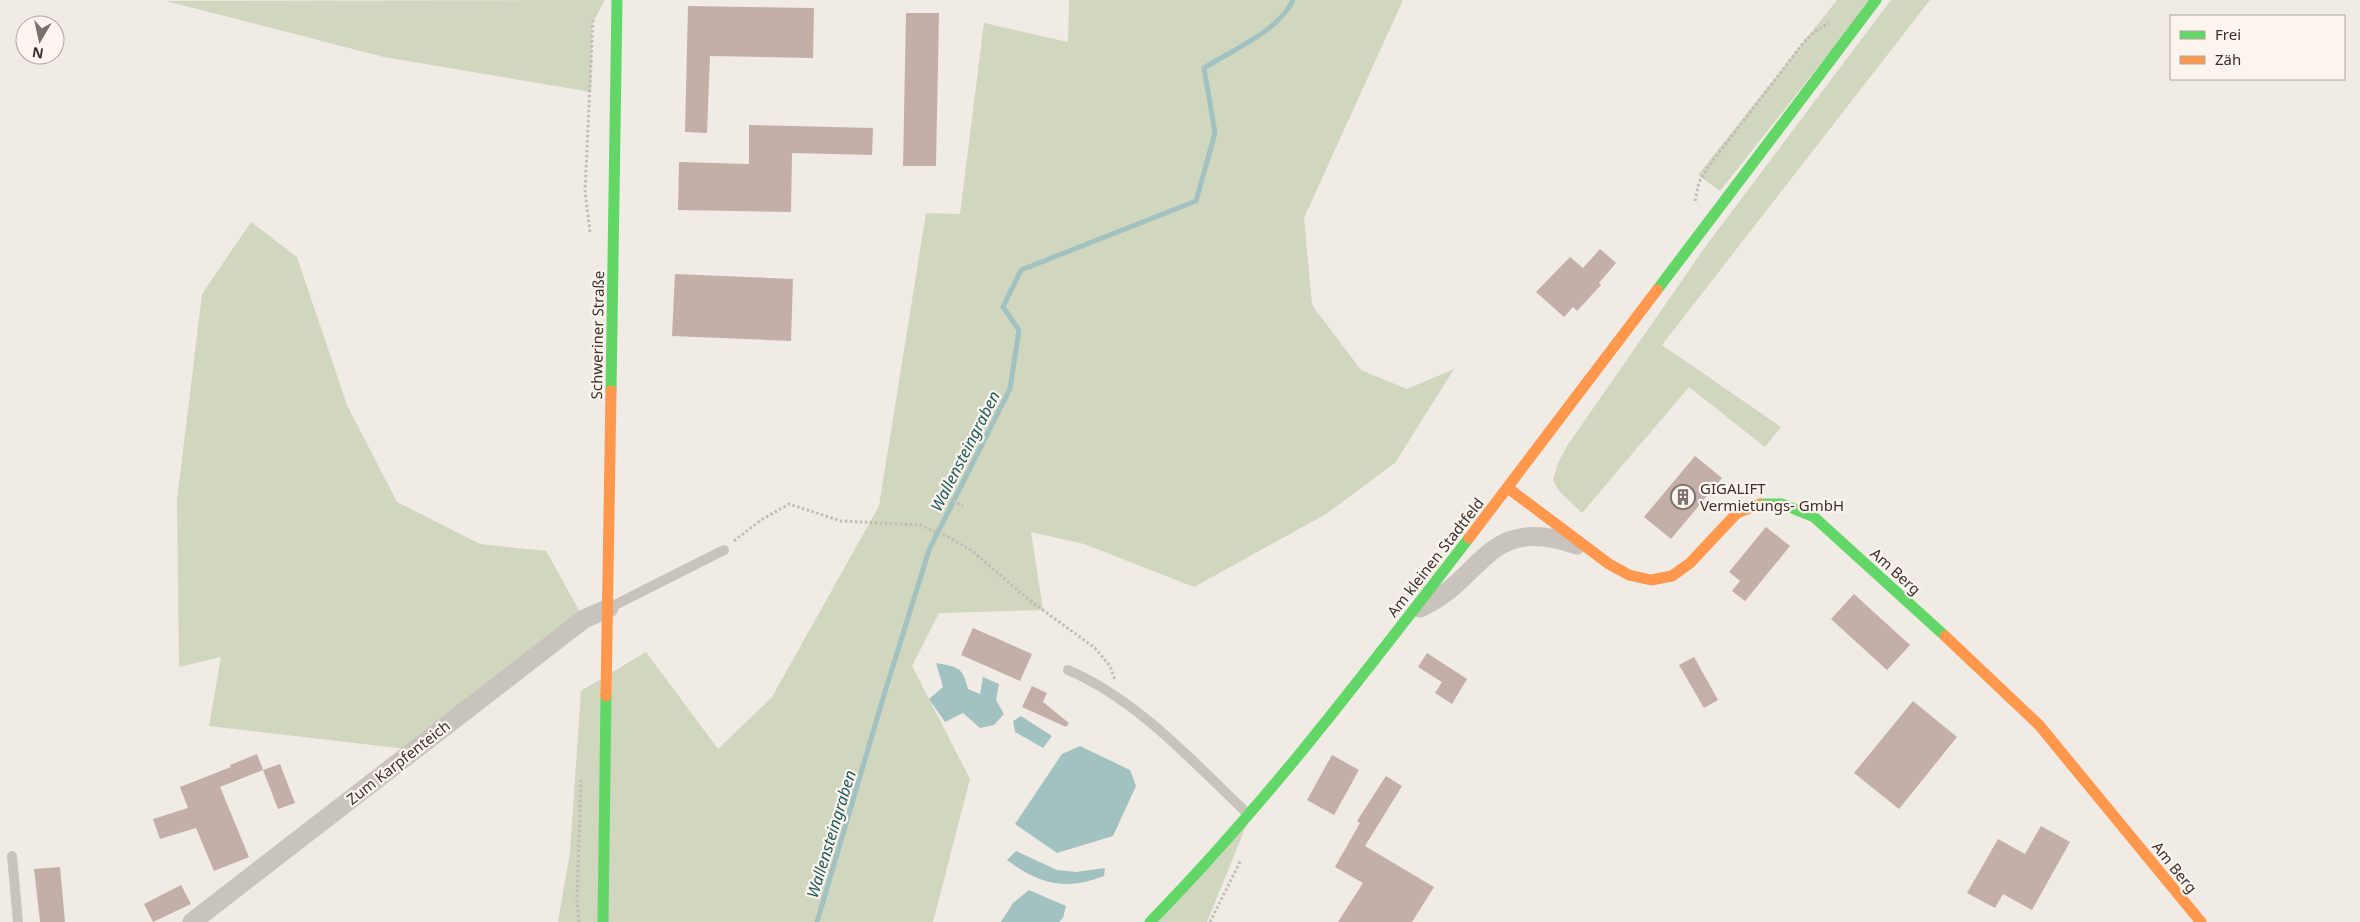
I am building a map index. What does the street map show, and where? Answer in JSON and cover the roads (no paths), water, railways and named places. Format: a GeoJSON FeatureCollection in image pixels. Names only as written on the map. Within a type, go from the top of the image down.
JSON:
{"type":"FeatureCollection","features":[{"type":"Feature","properties":{"kind":"main road","name":"Schweriner Straße"},"geometry":{"type":"LineString","coordinates":[[603,922],[617,0]]}},
{"type":"Feature","properties":{"kind":"main road","name":"Am kleinen Stadtfeld"},"geometry":{"type":"LineString","coordinates":[[1150,922],[1192,881],[1250,816],[1412,612],[1508,488],[1726,196],[1876,0]]}},
{"type":"Feature","properties":{"kind":"main road","name":"Am Berg"},"geometry":{"type":"LineString","coordinates":[[1508,488],[1628,574],[1650,580],[1663,579],[1674,575],[1684,568],[1724,524],[1751,506],[1782,503],[1798,508],[1814,517],[1924,616],[2039,725],[2201,922]]}},
{"type":"Feature","properties":{"kind":"street"},"geometry":{"type":"LineString","coordinates":[[1412,612],[1447,592],[1482,557],[1516,538],[1551,537],[1592,550]]}},
{"type":"Feature","properties":{"kind":"street","name":"Zum Karpfenteich"},"geometry":{"type":"LineString","coordinates":[[192,922],[584,619],[609,608]]}},
{"type":"Feature","properties":{"kind":"lane"},"geometry":{"type":"LineString","coordinates":[[609,608],[724,550]]}},
{"type":"Feature","properties":{"kind":"lane"},"geometry":{"type":"LineString","coordinates":[[1068,670],[1086,678],[1120,699],[1162,734],[1250,816]]}},
{"type":"Feature","properties":{"kind":"lane"},"geometry":{"type":"LineString","coordinates":[[12,856],[18,922]]}},
{"type":"Feature","properties":{"kind":"water"},"geometry":{"type":"Polygon","coordinates":[[[936,663],[958,669],[964,676],[968,689],[980,694],[983,677],[999,684],[996,700],[1004,714],[994,725],[980,728],[963,713],[945,722],[929,699],[943,687],[936,663]]]}},
{"type":"Feature","properties":{"kind":"water"},"geometry":{"type":"Polygon","coordinates":[[[1021,716],[1052,736],[1043,748],[1015,732],[1013,721],[1021,716]]]}},
{"type":"Feature","properties":{"kind":"water"},"geometry":{"type":"Polygon","coordinates":[[[1080,746],[1130,770],[1136,786],[1113,836],[1057,853],[1015,824],[1062,754],[1080,746]]]}},
{"type":"Feature","properties":{"kind":"water"},"geometry":{"type":"Polygon","coordinates":[[[1016,851],[1057,870],[1076,872],[1105,868],[1104,876],[1090,881],[1065,884],[1042,880],[1030,875],[1007,860],[1016,851]]]}},
{"type":"Feature","properties":{"kind":"water"},"geometry":{"type":"Polygon","coordinates":[[[1029,890],[1066,906],[1063,918],[1059,922],[1001,922],[1013,903],[1029,890]]]}},
{"type":"Feature","properties":{"kind":"waterway","name":"Wallensteingraben"},"geometry":{"type":"LineString","coordinates":[[817,922],[929,550],[1010,389],[1019,330],[1003,307],[1021,270],[1196,201],[1215,133],[1204,68],[1266,30],[1287,11],[1293,0]]}},
{"type":"Feature","properties":{"kind":"place","name":"GIGALIFT Vermietungs- GmbH"},"geometry":{"type":"Point","coordinates":[1683,497]}}]}
